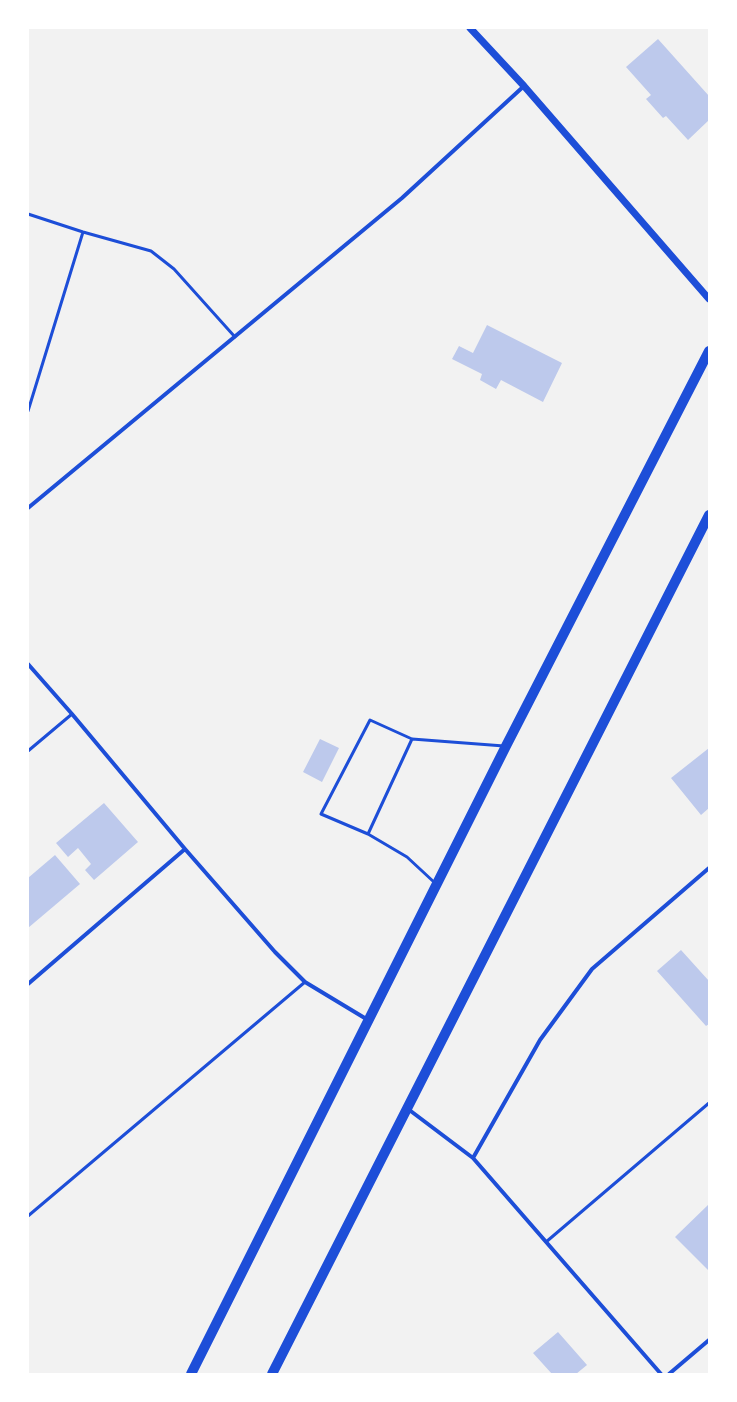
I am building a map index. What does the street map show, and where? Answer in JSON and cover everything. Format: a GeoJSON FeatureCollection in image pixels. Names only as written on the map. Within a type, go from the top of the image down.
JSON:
{"type":"FeatureCollection","features":[{"type":"Feature","properties":{"kind":"main road"},"geometry":{"type":"LineString","coordinates":[[191,1374],[436,884],[709,351]]}},
{"type":"Feature","properties":{"kind":"main road"},"geometry":{"type":"LineString","coordinates":[[272,1374],[709,515]]}},
{"type":"Feature","properties":{"kind":"street"},"geometry":{"type":"LineString","coordinates":[[470,28],[524,86],[709,299]]}},
{"type":"Feature","properties":{"kind":"street"},"geometry":{"type":"LineString","coordinates":[[28,508],[402,198],[524,86]]}},
{"type":"Feature","properties":{"kind":"street"},"geometry":{"type":"LineString","coordinates":[[28,664],[185,849],[275,952],[305,982],[368,1021]]}},
{"type":"Feature","properties":{"kind":"street"},"geometry":{"type":"LineString","coordinates":[[28,984],[185,849]]}},
{"type":"Feature","properties":{"kind":"street"},"geometry":{"type":"LineString","coordinates":[[473,1158],[540,1040],[592,969],[709,868]]}},
{"type":"Feature","properties":{"kind":"street"},"geometry":{"type":"LineString","coordinates":[[408,1108],[473,1158],[661,1374]]}},
{"type":"Feature","properties":{"kind":"street"},"geometry":{"type":"LineString","coordinates":[[669,1374],[709,1340]]}},
{"type":"Feature","properties":{"kind":"lane"},"geometry":{"type":"LineString","coordinates":[[28,214],[83,232],[151,251],[174,269],[235,336]]}},
{"type":"Feature","properties":{"kind":"lane"},"geometry":{"type":"LineString","coordinates":[[28,411],[83,232]]}},
{"type":"Feature","properties":{"kind":"lane"},"geometry":{"type":"LineString","coordinates":[[28,751],[72,714]]}},
{"type":"Feature","properties":{"kind":"lane"},"geometry":{"type":"LineString","coordinates":[[436,884],[407,857],[368,834],[322,814],[370,720],[412,739],[506,746]]}},
{"type":"Feature","properties":{"kind":"lane"},"geometry":{"type":"LineString","coordinates":[[368,834],[412,739]]}},
{"type":"Feature","properties":{"kind":"lane"},"geometry":{"type":"LineString","coordinates":[[28,1216],[305,982]]}},
{"type":"Feature","properties":{"kind":"lane"},"geometry":{"type":"LineString","coordinates":[[546,1242],[709,1103]]}},
{"type":"Feature","properties":{"kind":"building"},"geometry":{"type":"Polygon","coordinates":[[[658,39],[709,96],[709,120],[688,140],[666,116],[663,118],[646,99],[651,95],[626,67],[658,39]]]}},
{"type":"Feature","properties":{"kind":"building"},"geometry":{"type":"Polygon","coordinates":[[[487,325],[562,363],[543,402],[501,380],[496,389],[480,380],[482,374],[452,359],[459,346],[473,353],[487,325]]]}},
{"type":"Feature","properties":{"kind":"building"},"geometry":{"type":"Polygon","coordinates":[[[320,739],[339,748],[322,782],[303,772],[320,739]]]}},
{"type":"Feature","properties":{"kind":"building"},"geometry":{"type":"Polygon","coordinates":[[[709,748],[709,808],[701,815],[671,778],[709,748]]]}},
{"type":"Feature","properties":{"kind":"building"},"geometry":{"type":"Polygon","coordinates":[[[104,803],[138,842],[94,880],[85,870],[91,864],[78,848],[68,857],[56,843],[104,803]]]}},
{"type":"Feature","properties":{"kind":"building"},"geometry":{"type":"Polygon","coordinates":[[[55,855],[80,884],[28,928],[28,878],[55,855]]]}},
{"type":"Feature","properties":{"kind":"building"},"geometry":{"type":"Polygon","coordinates":[[[681,950],[709,981],[709,1024],[706,1026],[657,971],[681,950]]]}},
{"type":"Feature","properties":{"kind":"building"},"geometry":{"type":"Polygon","coordinates":[[[709,1204],[709,1271],[675,1237],[709,1204]]]}},
{"type":"Feature","properties":{"kind":"building"},"geometry":{"type":"Polygon","coordinates":[[[558,1332],[587,1365],[576,1374],[552,1374],[533,1353],[558,1332]]]}}]}
